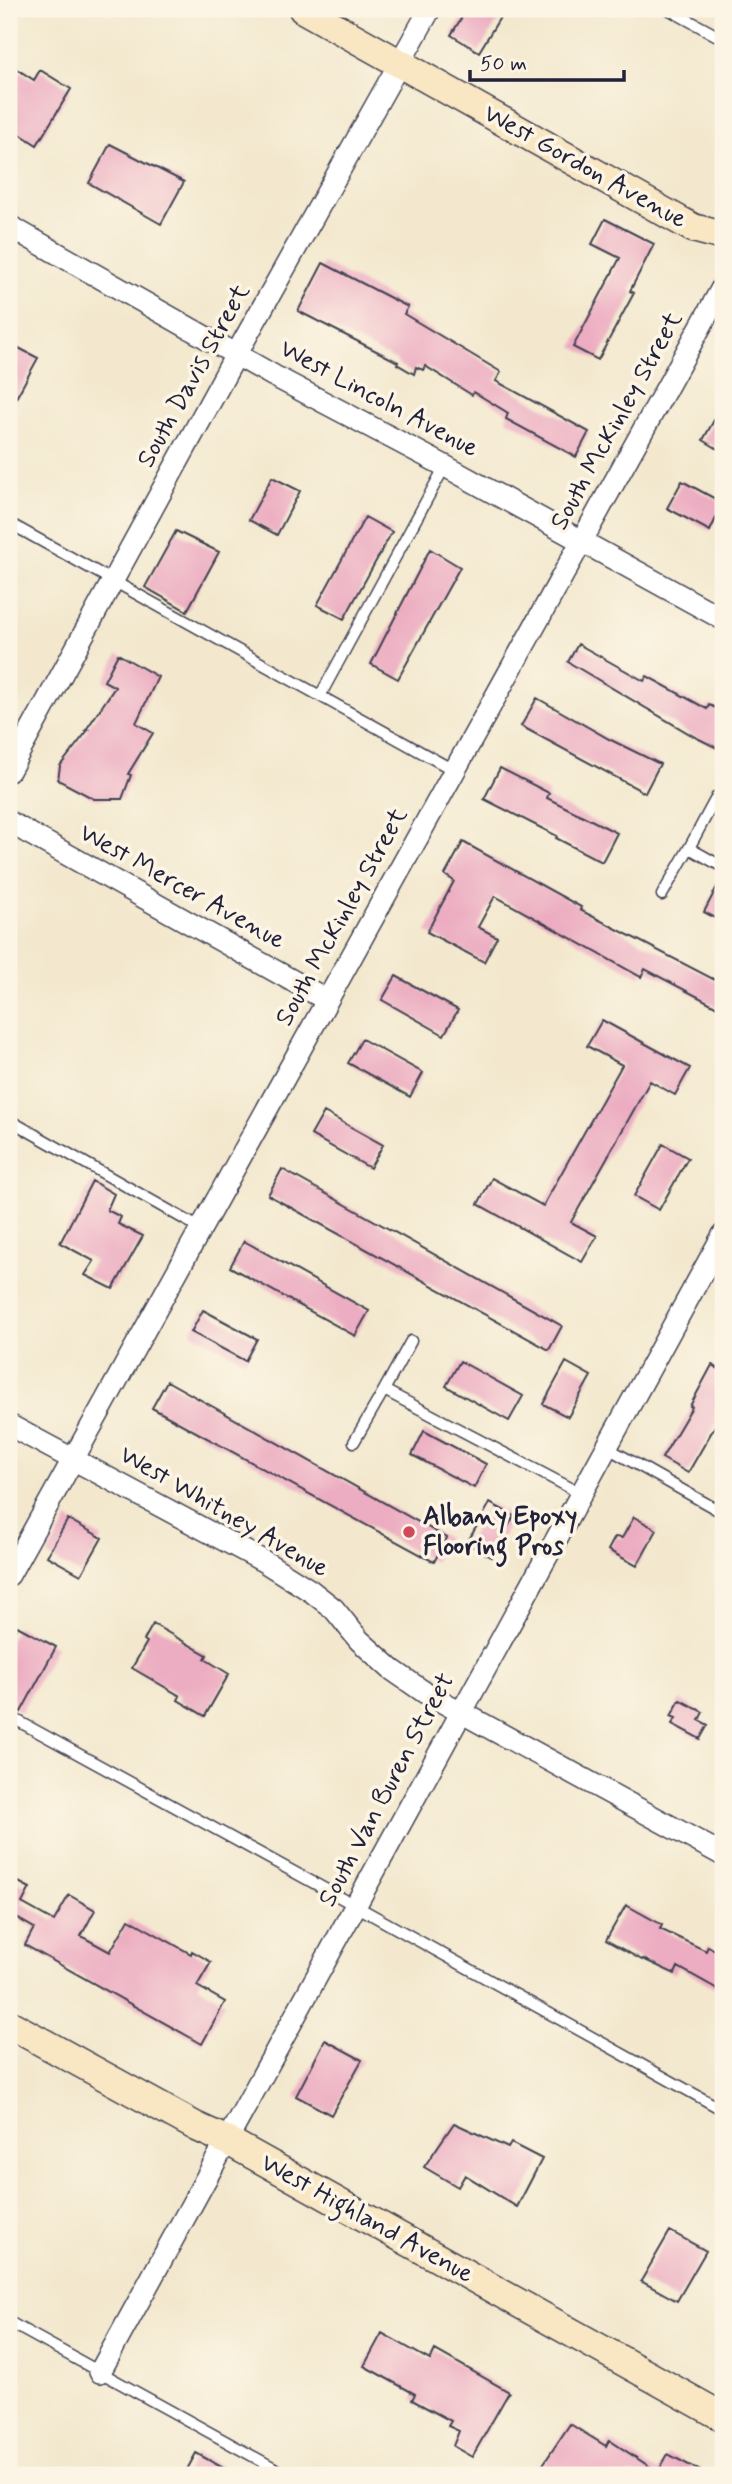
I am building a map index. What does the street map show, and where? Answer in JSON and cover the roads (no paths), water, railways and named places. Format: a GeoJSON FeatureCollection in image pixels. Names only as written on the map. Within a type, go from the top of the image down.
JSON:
{"type":"FeatureCollection","features":[{"type":"Feature","properties":{"kind":"street","name":"West Gordon Avenue"},"geometry":{"type":"LineString","coordinates":[[303,9],[693,228],[723,236]]}},
{"type":"Feature","properties":{"kind":"street","name":"South Davis Street"},"geometry":{"type":"LineString","coordinates":[[9,771],[237,353],[430,9]]}},
{"type":"Feature","properties":{"kind":"street","name":"West Lincoln Avenue"},"geometry":{"type":"LineString","coordinates":[[9,226],[274,376],[445,466],[723,619]]}},
{"type":"Feature","properties":{"kind":"street","name":"South McKinley Street"},"geometry":{"type":"LineString","coordinates":[[9,1575],[723,286]]}},
{"type":"Feature","properties":{"kind":"street","name":"West Mercer Avenue"},"geometry":{"type":"LineString","coordinates":[[9,822],[327,1000]]}},
{"type":"Feature","properties":{"kind":"street","name":"South Van Buren Street"},"geometry":{"type":"LineString","coordinates":[[100,2372],[723,1235]]}},
{"type":"Feature","properties":{"kind":"street","name":"West Whitney Avenue"},"geometry":{"type":"LineString","coordinates":[[9,1425],[265,1562],[334,1609],[359,1640],[424,1692],[723,1855]]}},
{"type":"Feature","properties":{"kind":"street","name":"West Highland Avenue"},"geometry":{"type":"LineString","coordinates":[[9,2024],[197,2127],[228,2141],[723,2417]]}},
{"type":"Feature","properties":{"kind":"lane"},"geometry":{"type":"LineString","coordinates":[[668,9],[723,39]]}},
{"type":"Feature","properties":{"kind":"lane"},"geometry":{"type":"LineString","coordinates":[[320,696],[445,466]]}},
{"type":"Feature","properties":{"kind":"lane"},"geometry":{"type":"LineString","coordinates":[[9,523],[455,771]]}},
{"type":"Feature","properties":{"kind":"lane"},"geometry":{"type":"LineString","coordinates":[[662,895],[717,796]]}},
{"type":"Feature","properties":{"kind":"lane"},"geometry":{"type":"LineString","coordinates":[[689,848],[723,867]]}},
{"type":"Feature","properties":{"kind":"lane"},"geometry":{"type":"LineString","coordinates":[[9,1120],[200,1228]]}},
{"type":"Feature","properties":{"kind":"lane"},"geometry":{"type":"LineString","coordinates":[[354,1442],[411,1341]]}},
{"type":"Feature","properties":{"kind":"lane"},"geometry":{"type":"LineString","coordinates":[[384,1390],[580,1493]]}},
{"type":"Feature","properties":{"kind":"lane"},"geometry":{"type":"LineString","coordinates":[[606,1447],[723,1513]]}},
{"type":"Feature","properties":{"kind":"lane"},"geometry":{"type":"LineString","coordinates":[[9,1716],[723,2110]]}},
{"type":"Feature","properties":{"kind":"lane"},"geometry":{"type":"LineString","coordinates":[[9,2322],[287,2475]]}},
{"type":"Feature","properties":{"kind":"lane"},"geometry":{"type":"LineString","coordinates":[[259,2475],[265,2463]]}},
{"type":"Feature","properties":{"kind":"place","name":"Albany Epoxy Flooring Pros"},"geometry":{"type":"Point","coordinates":[409,1532]}}]}
